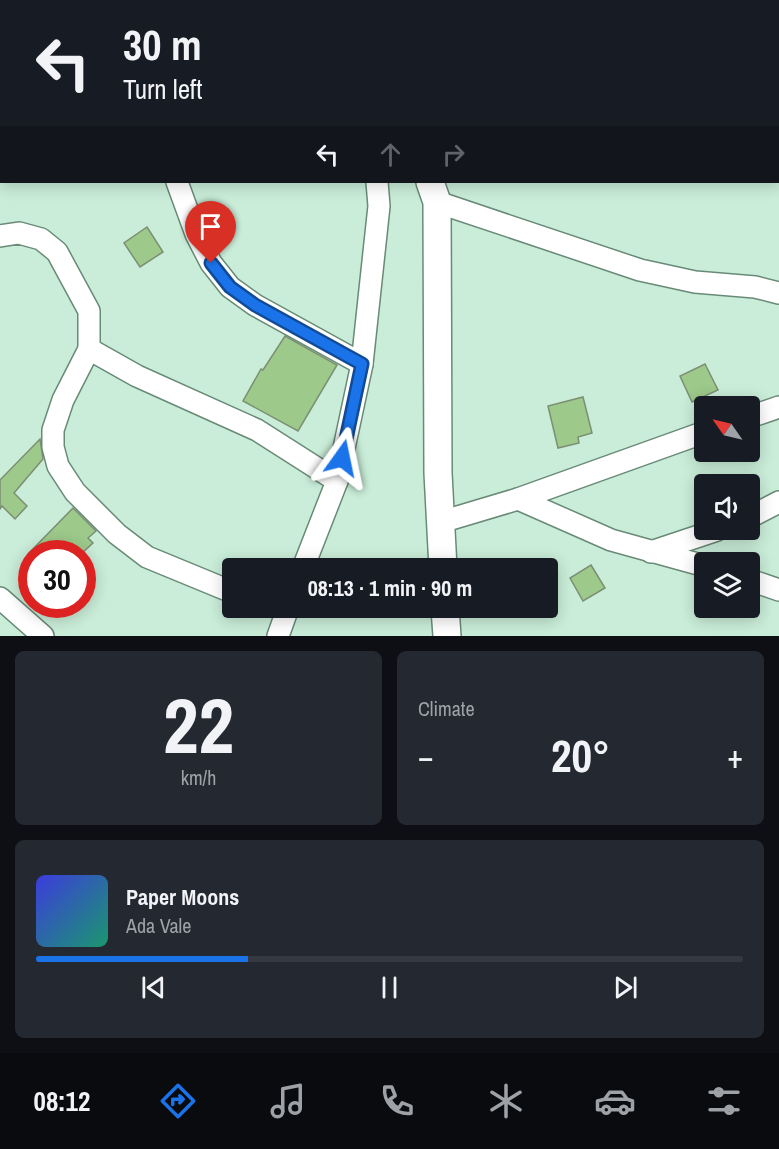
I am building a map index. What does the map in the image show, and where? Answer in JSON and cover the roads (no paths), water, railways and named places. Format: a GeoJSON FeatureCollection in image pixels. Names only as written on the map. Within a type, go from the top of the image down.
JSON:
{"type":"FeatureCollection","features":[{"type":"Feature","properties":{"kind":"street"},"geometry":{"type":"LineString","coordinates":[[177,183],[196,234],[211,263],[230,287],[255,305],[362,364]]}},
{"type":"Feature","properties":{"kind":"street"},"geometry":{"type":"LineString","coordinates":[[307,558],[337,481],[362,364],[379,206],[377,183]]}},
{"type":"Feature","properties":{"kind":"street"},"geometry":{"type":"LineString","coordinates":[[443,558],[433,192],[640,270],[695,282],[755,287],[779,293]]}},
{"type":"Feature","properties":{"kind":"street"},"geometry":{"type":"LineString","coordinates":[[0,236],[19,233],[41,239],[57,252],[89,311],[89,349],[63,400],[53,430],[53,447],[58,466],[75,492],[117,534],[147,557],[222,588]]}},
{"type":"Feature","properties":{"kind":"street"},"geometry":{"type":"LineString","coordinates":[[89,349],[137,376],[257,430],[337,481]]}},
{"type":"Feature","properties":{"kind":"street"},"geometry":{"type":"LineString","coordinates":[[760,414],[779,407]]}},
{"type":"Feature","properties":{"kind":"street"},"geometry":{"type":"LineString","coordinates":[[441,522],[518,500],[694,436]]}},
{"type":"Feature","properties":{"kind":"street"},"geometry":{"type":"LineString","coordinates":[[518,500],[611,540],[694,563]]}},
{"type":"Feature","properties":{"kind":"street"},"geometry":{"type":"LineString","coordinates":[[760,512],[779,502]]}},
{"type":"Feature","properties":{"kind":"street"},"geometry":{"type":"LineString","coordinates":[[650,552],[694,538]]}},
{"type":"Feature","properties":{"kind":"street"},"geometry":{"type":"LineString","coordinates":[[760,583],[779,590]]}},
{"type":"Feature","properties":{"kind":"street"},"geometry":{"type":"LineString","coordinates":[[0,598],[43,636]]}},
{"type":"Feature","properties":{"kind":"street"},"geometry":{"type":"LineString","coordinates":[[278,636],[281,618]]}},
{"type":"Feature","properties":{"kind":"street"},"geometry":{"type":"LineString","coordinates":[[446,618],[447,636]]}}]}
